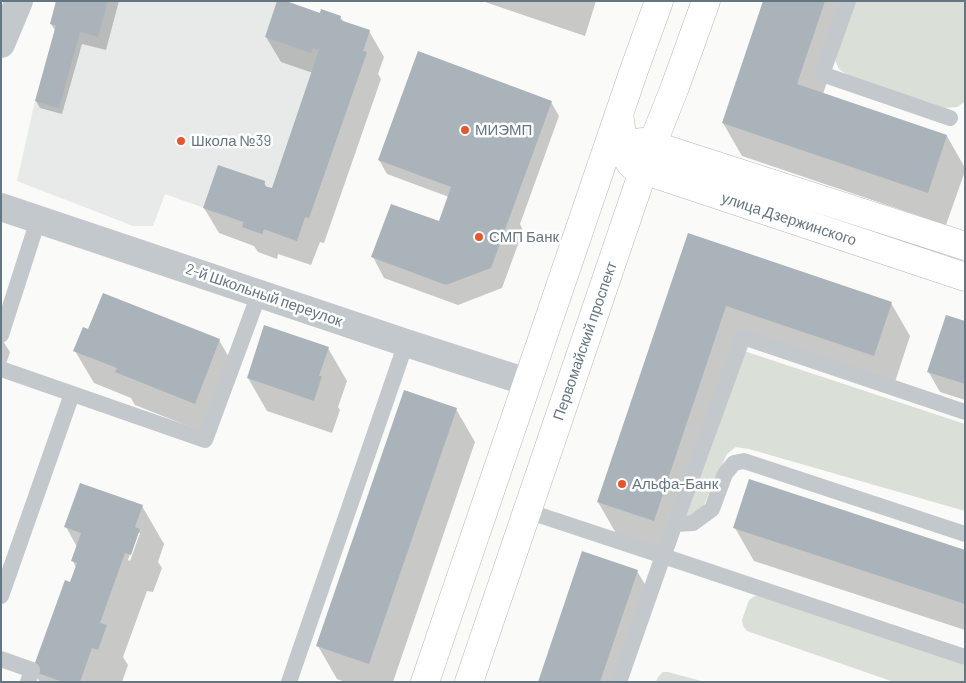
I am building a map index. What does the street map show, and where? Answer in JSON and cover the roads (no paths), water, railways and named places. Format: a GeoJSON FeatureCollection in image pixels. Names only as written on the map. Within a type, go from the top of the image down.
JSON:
{"type":"FeatureCollection","features":[{"type":"Feature","properties":{"kind":"main road"},"geometry":{"type":"LineString","coordinates":[[425,682],[659,1]]}},
{"type":"Feature","properties":{"kind":"main road","name":"Первомайский проспект"},"geometry":{"type":"LineString","coordinates":[[469,682],[652,144],[676,87],[706,1]]}},
{"type":"Feature","properties":{"kind":"main road","name":"улица Дзержинского"},"geometry":{"type":"LineString","coordinates":[[619,114],[624,149],[630,164],[644,171],[965,277]]}},
{"type":"Feature","properties":{"kind":"main road","name":"улица Дзержинского"},"geometry":{"type":"LineString","coordinates":[[624,149],[638,142],[652,144],[965,246]]}},
{"type":"Feature","properties":{"kind":"main road"},"geometry":{"type":"LineString","coordinates":[[600,172],[624,149]]}},
{"type":"Feature","properties":{"kind":"street"},"geometry":{"type":"LineString","coordinates":[[1,44],[19,1]]}},
{"type":"Feature","properties":{"kind":"street","name":"2-й Школьный переулок"},"geometry":{"type":"LineString","coordinates":[[1,207],[527,382]]}},
{"type":"Feature","properties":{"kind":"lane"},"geometry":{"type":"LineString","coordinates":[[848,1],[822,74],[950,118]]}},
{"type":"Feature","properties":{"kind":"lane"},"geometry":{"type":"LineString","coordinates":[[1,335],[38,220]]}},
{"type":"Feature","properties":{"kind":"lane"},"geometry":{"type":"LineString","coordinates":[[1,369],[205,440],[259,294]]}},
{"type":"Feature","properties":{"kind":"lane"},"geometry":{"type":"LineString","coordinates":[[619,682],[743,337],[965,412]]}},
{"type":"Feature","properties":{"kind":"lane"},"geometry":{"type":"LineString","coordinates":[[289,682],[406,343]]}},
{"type":"Feature","properties":{"kind":"lane"},"geometry":{"type":"LineString","coordinates":[[1,596],[72,394]]}},
{"type":"Feature","properties":{"kind":"lane"},"geometry":{"type":"LineString","coordinates":[[676,524],[693,523],[712,509],[725,474],[734,463],[744,461],[965,534]]}},
{"type":"Feature","properties":{"kind":"lane"},"geometry":{"type":"LineString","coordinates":[[528,511],[965,657]]}},
{"type":"Feature","properties":{"kind":"lane"},"geometry":{"type":"LineString","coordinates":[[1,659],[32,670],[28,682]]}},
{"type":"Feature","properties":{"kind":"place","name":"МИЭМП"},"geometry":{"type":"Point","coordinates":[465,130]}},
{"type":"Feature","properties":{"kind":"place","name":"Школа №39"},"geometry":{"type":"Point","coordinates":[181,141]}},
{"type":"Feature","properties":{"kind":"place","name":"СМП Банк"},"geometry":{"type":"Point","coordinates":[479,237]}},
{"type":"Feature","properties":{"kind":"place","name":"Альфа-Банк"},"geometry":{"type":"Point","coordinates":[622,484]}}]}
